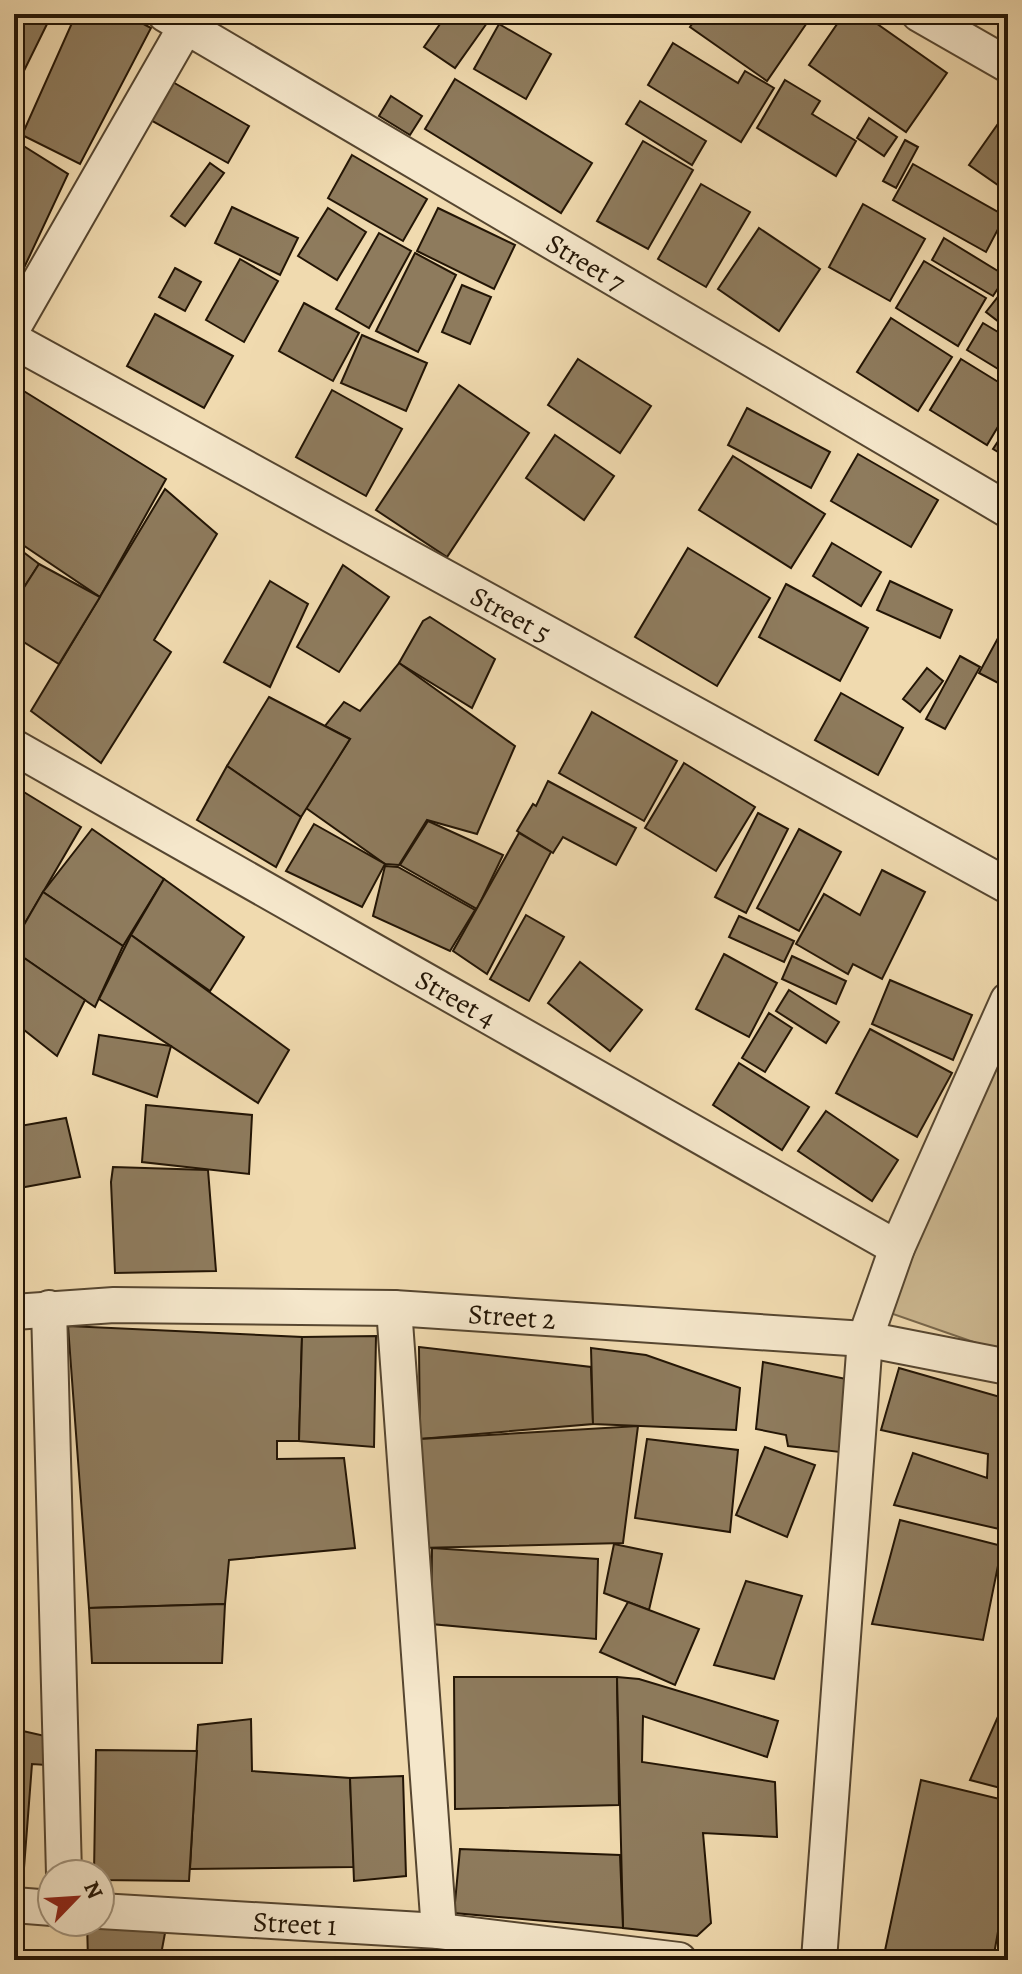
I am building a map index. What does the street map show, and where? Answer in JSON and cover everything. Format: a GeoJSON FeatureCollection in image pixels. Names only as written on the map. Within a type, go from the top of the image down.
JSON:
{"type":"FeatureCollection","features":[{"type":"Feature","properties":{"kind":"street"},"geometry":{"type":"LineString","coordinates":[[919,14],[1008,65]]}},
{"type":"Feature","properties":{"kind":"street"},"geometry":{"type":"LineString","coordinates":[[14,326],[175,20]]}},
{"type":"Feature","properties":{"kind":"street","name":"Street 7"},"geometry":{"type":"LineString","coordinates":[[175,20],[1008,510]]}},
{"type":"Feature","properties":{"kind":"street","name":"Street 5"},"geometry":{"type":"LineString","coordinates":[[14,341],[1008,886]]}},
{"type":"Feature","properties":{"kind":"street","name":"Street 4"},"geometry":{"type":"LineString","coordinates":[[14,747],[897,1248]]}},
{"type":"Feature","properties":{"kind":"street"},"geometry":{"type":"LineString","coordinates":[[819,1960],[865,1339],[897,1248],[1008,1000]]}},
{"type":"Feature","properties":{"kind":"street","name":"Street 2"},"geometry":{"type":"LineString","coordinates":[[14,1312],[114,1305],[394,1308],[865,1339],[1008,1367]]}},
{"type":"Feature","properties":{"kind":"street"},"geometry":{"type":"LineString","coordinates":[[49,1308],[64,1858]]}},
{"type":"Feature","properties":{"kind":"street"},"geometry":{"type":"LineString","coordinates":[[394,1308],[439,1931]]}},
{"type":"Feature","properties":{"kind":"street"},"geometry":{"type":"LineString","coordinates":[[14,1905],[36,1907]]}},
{"type":"Feature","properties":{"kind":"street","name":"Street 1"},"geometry":{"type":"LineString","coordinates":[[116,1912],[439,1931],[679,1960]]}},
{"type":"Feature","properties":{"kind":"shaded area"},"geometry":{"type":"Polygon","coordinates":[[[1008,1037],[1008,1354],[870,1306],[1008,1037]]]}},
{"type":"Feature","properties":{"kind":"building"},"geometry":{"type":"Polygon","coordinates":[[[14,14],[52,14],[14,91],[14,14]]]}},
{"type":"Feature","properties":{"kind":"building"},"geometry":{"type":"Polygon","coordinates":[[[76,14],[125,14],[151,28],[80,164],[22,135],[76,14]]]}},
{"type":"Feature","properties":{"kind":"building"},"geometry":{"type":"Polygon","coordinates":[[[447,14],[492,16],[455,68],[424,47],[447,14]]]}},
{"type":"Feature","properties":{"kind":"building"},"geometry":{"type":"Polygon","coordinates":[[[699,14],[813,14],[767,81],[690,27],[699,14]]]}},
{"type":"Feature","properties":{"kind":"building"},"geometry":{"type":"Polygon","coordinates":[[[844,14],[863,14],[947,73],[906,132],[809,65],[844,14]]]}},
{"type":"Feature","properties":{"kind":"building"},"geometry":{"type":"Polygon","coordinates":[[[499,24],[551,54],[526,99],[474,69],[499,24]]]}},
{"type":"Feature","properties":{"kind":"building"},"geometry":{"type":"Polygon","coordinates":[[[673,43],[738,83],[745,71],[774,88],[741,142],[648,85],[673,43]]]}},
{"type":"Feature","properties":{"kind":"building"},"geometry":{"type":"Polygon","coordinates":[[[455,79],[592,163],[561,213],[425,129],[455,79]]]}},
{"type":"Feature","properties":{"kind":"building"},"geometry":{"type":"Polygon","coordinates":[[[785,80],[820,101],[812,114],[856,141],[836,176],[757,128],[785,80]]]}},
{"type":"Feature","properties":{"kind":"building"},"geometry":{"type":"Polygon","coordinates":[[[171,81],[249,126],[228,163],[149,119],[171,81]]]}},
{"type":"Feature","properties":{"kind":"building"},"geometry":{"type":"Polygon","coordinates":[[[391,96],[422,116],[410,135],[379,116],[391,96]]]}},
{"type":"Feature","properties":{"kind":"building"},"geometry":{"type":"Polygon","coordinates":[[[640,101],[706,141],[692,165],[626,124],[640,101]]]}},
{"type":"Feature","properties":{"kind":"building"},"geometry":{"type":"Polygon","coordinates":[[[1008,112],[1008,192],[969,165],[1008,112]]]}},
{"type":"Feature","properties":{"kind":"building"},"geometry":{"type":"Polygon","coordinates":[[[869,118],[897,137],[884,156],[857,138],[869,118]]]}},
{"type":"Feature","properties":{"kind":"building"},"geometry":{"type":"Polygon","coordinates":[[[14,140],[68,174],[23,270],[14,282],[14,140]]]}},
{"type":"Feature","properties":{"kind":"building"},"geometry":{"type":"Polygon","coordinates":[[[905,140],[918,147],[896,188],[883,181],[905,140]]]}},
{"type":"Feature","properties":{"kind":"building"},"geometry":{"type":"Polygon","coordinates":[[[643,141],[693,170],[648,249],[597,221],[643,141]]]}},
{"type":"Feature","properties":{"kind":"building"},"geometry":{"type":"Polygon","coordinates":[[[352,155],[427,199],[403,241],[328,198],[352,155]]]}},
{"type":"Feature","properties":{"kind":"building"},"geometry":{"type":"Polygon","coordinates":[[[210,163],[224,173],[185,226],[171,216],[210,163]]]}},
{"type":"Feature","properties":{"kind":"building"},"geometry":{"type":"Polygon","coordinates":[[[913,164],[1005,216],[986,252],[893,200],[913,164]]]}},
{"type":"Feature","properties":{"kind":"building"},"geometry":{"type":"Polygon","coordinates":[[[701,184],[750,212],[706,287],[658,259],[701,184]]]}},
{"type":"Feature","properties":{"kind":"building"},"geometry":{"type":"Polygon","coordinates":[[[863,204],[925,239],[890,301],[829,267],[863,204]]]}},
{"type":"Feature","properties":{"kind":"building"},"geometry":{"type":"Polygon","coordinates":[[[232,207],[298,238],[280,275],[215,243],[232,207]]]}},
{"type":"Feature","properties":{"kind":"building"},"geometry":{"type":"Polygon","coordinates":[[[328,208],[366,232],[337,280],[298,256],[328,208]]]}},
{"type":"Feature","properties":{"kind":"building"},"geometry":{"type":"Polygon","coordinates":[[[438,208],[515,245],[494,289],[417,251],[438,208]]]}},
{"type":"Feature","properties":{"kind":"building"},"geometry":{"type":"Polygon","coordinates":[[[759,228],[820,269],[779,331],[718,289],[759,228]]]}},
{"type":"Feature","properties":{"kind":"building"},"geometry":{"type":"Polygon","coordinates":[[[379,233],[411,251],[369,328],[336,309],[379,233]]]}},
{"type":"Feature","properties":{"kind":"building"},"geometry":{"type":"Polygon","coordinates":[[[944,238],[1006,276],[993,296],[932,260],[944,238]]]}},
{"type":"Feature","properties":{"kind":"building"},"geometry":{"type":"Polygon","coordinates":[[[415,253],[456,275],[418,352],[376,331],[415,253]]]}},
{"type":"Feature","properties":{"kind":"building"},"geometry":{"type":"Polygon","coordinates":[[[240,259],[278,281],[244,342],[206,320],[240,259]]]}},
{"type":"Feature","properties":{"kind":"building"},"geometry":{"type":"Polygon","coordinates":[[[924,261],[986,298],[958,346],[896,308],[924,261]]]}},
{"type":"Feature","properties":{"kind":"building"},"geometry":{"type":"Polygon","coordinates":[[[175,268],[201,282],[185,311],[159,297],[175,268]]]}},
{"type":"Feature","properties":{"kind":"building"},"geometry":{"type":"Polygon","coordinates":[[[1008,284],[1008,310],[999,322],[986,312],[1008,284]]]}},
{"type":"Feature","properties":{"kind":"building"},"geometry":{"type":"Polygon","coordinates":[[[462,285],[491,297],[470,344],[442,332],[462,285]]]}},
{"type":"Feature","properties":{"kind":"building"},"geometry":{"type":"Polygon","coordinates":[[[304,303],[359,333],[333,381],[279,351],[304,303]]]}},
{"type":"Feature","properties":{"kind":"building"},"geometry":{"type":"Polygon","coordinates":[[[155,314],[233,356],[204,408],[127,366],[155,314]]]}},
{"type":"Feature","properties":{"kind":"building"},"geometry":{"type":"Polygon","coordinates":[[[891,318],[952,357],[918,411],[857,372],[891,318]]]}},
{"type":"Feature","properties":{"kind":"building"},"geometry":{"type":"Polygon","coordinates":[[[983,323],[1008,338],[1008,375],[967,350],[983,323]]]}},
{"type":"Feature","properties":{"kind":"building"},"geometry":{"type":"Polygon","coordinates":[[[362,335],[427,363],[406,411],[341,383],[362,335]]]}},
{"type":"Feature","properties":{"kind":"building"},"geometry":{"type":"Polygon","coordinates":[[[578,359],[651,406],[620,453],[548,405],[578,359]]]}},
{"type":"Feature","properties":{"kind":"building"},"geometry":{"type":"Polygon","coordinates":[[[961,359],[1008,388],[1008,410],[987,445],[930,410],[961,359]]]}},
{"type":"Feature","properties":{"kind":"building"},"geometry":{"type":"Polygon","coordinates":[[[14,385],[166,479],[100,597],[14,539],[14,385]]]}},
{"type":"Feature","properties":{"kind":"building"},"geometry":{"type":"Polygon","coordinates":[[[459,385],[529,433],[447,557],[376,510],[459,385]]]}},
{"type":"Feature","properties":{"kind":"building"},"geometry":{"type":"Polygon","coordinates":[[[332,390],[402,429],[366,496],[296,457],[332,390]]]}},
{"type":"Feature","properties":{"kind":"building"},"geometry":{"type":"Polygon","coordinates":[[[747,408],[830,452],[811,488],[728,445],[747,408]]]}},
{"type":"Feature","properties":{"kind":"building"},"geometry":{"type":"Polygon","coordinates":[[[1008,426],[1008,458],[993,449],[1008,426]]]}},
{"type":"Feature","properties":{"kind":"building"},"geometry":{"type":"Polygon","coordinates":[[[555,435],[614,476],[584,520],[526,478],[555,435]]]}},
{"type":"Feature","properties":{"kind":"building"},"geometry":{"type":"Polygon","coordinates":[[[858,454],[938,500],[911,547],[831,501],[858,454]]]}},
{"type":"Feature","properties":{"kind":"building"},"geometry":{"type":"Polygon","coordinates":[[[733,456],[825,514],[791,568],[699,510],[733,456]]]}},
{"type":"Feature","properties":{"kind":"building"},"geometry":{"type":"Polygon","coordinates":[[[165,489],[217,534],[154,640],[171,652],[101,763],[31,711],[165,489]]]}},
{"type":"Feature","properties":{"kind":"building"},"geometry":{"type":"Polygon","coordinates":[[[832,543],[881,572],[861,606],[813,576],[832,543]]]}},
{"type":"Feature","properties":{"kind":"building"},"geometry":{"type":"Polygon","coordinates":[[[14,545],[39,564],[14,603],[14,545]]]}},
{"type":"Feature","properties":{"kind":"building"},"geometry":{"type":"Polygon","coordinates":[[[688,548],[770,598],[717,686],[635,637],[688,548]]]}},
{"type":"Feature","properties":{"kind":"building"},"geometry":{"type":"Polygon","coordinates":[[[39,564],[100,597],[59,664],[14,636],[14,603],[39,564]]]}},
{"type":"Feature","properties":{"kind":"building"},"geometry":{"type":"Polygon","coordinates":[[[343,565],[389,597],[339,672],[297,647],[343,565]]]}},
{"type":"Feature","properties":{"kind":"building"},"geometry":{"type":"Polygon","coordinates":[[[270,581],[308,604],[270,687],[224,662],[270,581]]]}},
{"type":"Feature","properties":{"kind":"building"},"geometry":{"type":"Polygon","coordinates":[[[890,581],[952,610],[940,638],[877,610],[890,581]]]}},
{"type":"Feature","properties":{"kind":"building"},"geometry":{"type":"Polygon","coordinates":[[[786,584],[868,628],[840,681],[759,637],[786,584]]]}},
{"type":"Feature","properties":{"kind":"building"},"geometry":{"type":"Polygon","coordinates":[[[430,617],[495,659],[472,708],[399,663],[423,621],[430,617]]]}},
{"type":"Feature","properties":{"kind":"building"},"geometry":{"type":"Polygon","coordinates":[[[1004,627],[1008,629],[1008,688],[979,673],[1004,627]]]}},
{"type":"Feature","properties":{"kind":"building"},"geometry":{"type":"Polygon","coordinates":[[[960,656],[980,667],[945,729],[926,719],[960,656]]]}},
{"type":"Feature","properties":{"kind":"building"},"geometry":{"type":"Polygon","coordinates":[[[399,663],[515,746],[477,834],[427,820],[399,865],[385,864],[306,808],[350,739],[325,726],[344,702],[360,711],[399,663]]]}},
{"type":"Feature","properties":{"kind":"building"},"geometry":{"type":"Polygon","coordinates":[[[927,668],[943,681],[920,712],[903,699],[927,668]]]}},
{"type":"Feature","properties":{"kind":"building"},"geometry":{"type":"Polygon","coordinates":[[[841,693],[903,728],[878,775],[815,740],[841,693]]]}},
{"type":"Feature","properties":{"kind":"building"},"geometry":{"type":"Polygon","coordinates":[[[269,697],[350,739],[301,817],[227,766],[269,697]]]}},
{"type":"Feature","properties":{"kind":"building"},"geometry":{"type":"Polygon","coordinates":[[[592,712],[677,761],[644,821],[559,773],[592,712]]]}},
{"type":"Feature","properties":{"kind":"building"},"geometry":{"type":"Polygon","coordinates":[[[684,763],[755,807],[716,871],[645,828],[684,763]]]}},
{"type":"Feature","properties":{"kind":"building"},"geometry":{"type":"Polygon","coordinates":[[[227,766],[301,817],[276,867],[197,820],[227,766]]]}},
{"type":"Feature","properties":{"kind":"building"},"geometry":{"type":"Polygon","coordinates":[[[548,781],[636,828],[616,865],[563,837],[553,853],[517,831],[533,804],[536,806],[548,781]]]}},
{"type":"Feature","properties":{"kind":"building"},"geometry":{"type":"Polygon","coordinates":[[[14,786],[81,827],[14,942],[14,786]]]}},
{"type":"Feature","properties":{"kind":"building"},"geometry":{"type":"Polygon","coordinates":[[[758,813],[788,829],[746,913],[715,897],[758,813]]]}},
{"type":"Feature","properties":{"kind":"building"},"geometry":{"type":"Polygon","coordinates":[[[428,821],[503,855],[477,909],[400,865],[428,821]]]}},
{"type":"Feature","properties":{"kind":"building"},"geometry":{"type":"Polygon","coordinates":[[[314,824],[385,864],[362,907],[286,871],[314,824]]]}},
{"type":"Feature","properties":{"kind":"building"},"geometry":{"type":"Polygon","coordinates":[[[92,829],[164,879],[123,946],[43,892],[92,829]]]}},
{"type":"Feature","properties":{"kind":"building"},"geometry":{"type":"Polygon","coordinates":[[[799,829],[841,852],[799,931],[757,908],[799,829]]]}},
{"type":"Feature","properties":{"kind":"building"},"geometry":{"type":"Polygon","coordinates":[[[519,833],[551,852],[487,974],[453,951],[519,833]]]}},
{"type":"Feature","properties":{"kind":"building"},"geometry":{"type":"Polygon","coordinates":[[[385,866],[398,867],[475,910],[450,951],[373,916],[385,866]]]}},
{"type":"Feature","properties":{"kind":"building"},"geometry":{"type":"Polygon","coordinates":[[[882,870],[925,892],[882,979],[853,964],[848,974],[796,944],[824,894],[860,915],[882,870]]]}},
{"type":"Feature","properties":{"kind":"building"},"geometry":{"type":"Polygon","coordinates":[[[164,879],[244,937],[210,991],[131,935],[164,879]]]}},
{"type":"Feature","properties":{"kind":"building"},"geometry":{"type":"Polygon","coordinates":[[[43,892],[123,946],[95,1007],[14,951],[14,942],[43,892]]]}},
{"type":"Feature","properties":{"kind":"building"},"geometry":{"type":"Polygon","coordinates":[[[526,915],[564,937],[529,1001],[490,979],[526,915]]]}},
{"type":"Feature","properties":{"kind":"building"},"geometry":{"type":"Polygon","coordinates":[[[739,916],[794,941],[784,962],[729,937],[739,916]]]}},
{"type":"Feature","properties":{"kind":"building"},"geometry":{"type":"Polygon","coordinates":[[[131,935],[289,1050],[258,1103],[99,999],[131,935]]]}},
{"type":"Feature","properties":{"kind":"building"},"geometry":{"type":"Polygon","coordinates":[[[14,951],[85,1000],[57,1056],[14,1022],[14,951]]]}},
{"type":"Feature","properties":{"kind":"building"},"geometry":{"type":"Polygon","coordinates":[[[724,954],[777,983],[749,1037],[696,1009],[724,954]]]}},
{"type":"Feature","properties":{"kind":"building"},"geometry":{"type":"Polygon","coordinates":[[[792,956],[846,981],[836,1004],[782,979],[792,956]]]}},
{"type":"Feature","properties":{"kind":"building"},"geometry":{"type":"Polygon","coordinates":[[[580,962],[642,1010],[610,1051],[548,1003],[580,962]]]}},
{"type":"Feature","properties":{"kind":"building"},"geometry":{"type":"Polygon","coordinates":[[[890,980],[972,1015],[953,1060],[872,1024],[890,980]]]}},
{"type":"Feature","properties":{"kind":"building"},"geometry":{"type":"Polygon","coordinates":[[[789,990],[839,1022],[826,1043],[776,1011],[789,990]]]}},
{"type":"Feature","properties":{"kind":"building"},"geometry":{"type":"Polygon","coordinates":[[[769,1013],[792,1028],[765,1072],[742,1058],[769,1013]]]}},
{"type":"Feature","properties":{"kind":"building"},"geometry":{"type":"Polygon","coordinates":[[[870,1029],[952,1073],[917,1137],[836,1093],[870,1029]]]}},
{"type":"Feature","properties":{"kind":"building"},"geometry":{"type":"Polygon","coordinates":[[[99,1035],[171,1046],[157,1097],[93,1074],[99,1035]]]}},
{"type":"Feature","properties":{"kind":"building"},"geometry":{"type":"Polygon","coordinates":[[[739,1063],[809,1107],[782,1150],[713,1105],[739,1063]]]}},
{"type":"Feature","properties":{"kind":"building"},"geometry":{"type":"Polygon","coordinates":[[[146,1105],[252,1115],[249,1174],[142,1162],[146,1105]]]}},
{"type":"Feature","properties":{"kind":"building"},"geometry":{"type":"Polygon","coordinates":[[[826,1111],[898,1160],[872,1201],[798,1151],[826,1111]]]}},
{"type":"Feature","properties":{"kind":"building"},"geometry":{"type":"Polygon","coordinates":[[[66,1118],[80,1177],[14,1189],[14,1127],[66,1118]]]}},
{"type":"Feature","properties":{"kind":"building"},"geometry":{"type":"Polygon","coordinates":[[[113,1167],[208,1170],[216,1271],[115,1273],[113,1167]]]}},
{"type":"Feature","properties":{"kind":"building"},"geometry":{"type":"Polygon","coordinates":[[[68,1326],[302,1337],[299,1441],[277,1441],[277,1459],[344,1458],[355,1548],[229,1560],[225,1604],[89,1608],[68,1326]]]}},
{"type":"Feature","properties":{"kind":"building"},"geometry":{"type":"Polygon","coordinates":[[[376,1336],[374,1447],[299,1441],[302,1337],[376,1336]]]}},
{"type":"Feature","properties":{"kind":"building"},"geometry":{"type":"Polygon","coordinates":[[[419,1347],[591,1367],[593,1424],[420,1439],[419,1347]]]}},
{"type":"Feature","properties":{"kind":"building"},"geometry":{"type":"Polygon","coordinates":[[[591,1348],[646,1355],[740,1388],[736,1430],[593,1424],[591,1348]]]}},
{"type":"Feature","properties":{"kind":"building"},"geometry":{"type":"Polygon","coordinates":[[[763,1362],[851,1380],[840,1452],[788,1446],[786,1435],[756,1429],[763,1362]]]}},
{"type":"Feature","properties":{"kind":"building"},"geometry":{"type":"Polygon","coordinates":[[[899,1368],[1007,1399],[1008,1395],[1008,1531],[894,1505],[913,1453],[987,1478],[988,1454],[881,1430],[899,1368]]]}},
{"type":"Feature","properties":{"kind":"building"},"geometry":{"type":"Polygon","coordinates":[[[638,1426],[623,1543],[420,1548],[420,1439],[638,1426]]]}},
{"type":"Feature","properties":{"kind":"building"},"geometry":{"type":"Polygon","coordinates":[[[647,1439],[738,1450],[730,1532],[635,1518],[647,1439]]]}},
{"type":"Feature","properties":{"kind":"building"},"geometry":{"type":"Polygon","coordinates":[[[765,1447],[815,1465],[787,1537],[736,1515],[765,1447]]]}},
{"type":"Feature","properties":{"kind":"building"},"geometry":{"type":"Polygon","coordinates":[[[900,1520],[1002,1546],[983,1640],[872,1624],[900,1520]]]}},
{"type":"Feature","properties":{"kind":"building"},"geometry":{"type":"Polygon","coordinates":[[[614,1544],[662,1554],[649,1610],[604,1593],[614,1544]]]}},
{"type":"Feature","properties":{"kind":"building"},"geometry":{"type":"Polygon","coordinates":[[[432,1548],[598,1559],[596,1639],[431,1624],[432,1548]]]}},
{"type":"Feature","properties":{"kind":"building"},"geometry":{"type":"Polygon","coordinates":[[[746,1581],[802,1596],[774,1679],[714,1665],[746,1581]]]}},
{"type":"Feature","properties":{"kind":"building"},"geometry":{"type":"Polygon","coordinates":[[[628,1602],[699,1629],[675,1685],[600,1652],[628,1602]]]}},
{"type":"Feature","properties":{"kind":"building"},"geometry":{"type":"Polygon","coordinates":[[[225,1604],[222,1663],[92,1663],[89,1608],[225,1604]]]}},
{"type":"Feature","properties":{"kind":"building"},"geometry":{"type":"Polygon","coordinates":[[[454,1677],[617,1677],[619,1805],[455,1809],[454,1677]]]}},
{"type":"Feature","properties":{"kind":"building"},"geometry":{"type":"Polygon","coordinates":[[[617,1677],[639,1679],[778,1721],[767,1757],[643,1716],[642,1762],[775,1782],[777,1837],[703,1833],[711,1923],[697,1936],[623,1928],[617,1677]]]}},
{"type":"Feature","properties":{"kind":"building"},"geometry":{"type":"Polygon","coordinates":[[[1008,1694],[1008,1790],[970,1780],[1008,1694]]]}},
{"type":"Feature","properties":{"kind":"building"},"geometry":{"type":"Polygon","coordinates":[[[251,1719],[252,1771],[350,1778],[354,1867],[190,1869],[198,1725],[251,1719]]]}},
{"type":"Feature","properties":{"kind":"building"},"geometry":{"type":"Polygon","coordinates":[[[14,1729],[45,1736],[46,1765],[32,1764],[24,1868],[14,1867],[14,1729]]]}},
{"type":"Feature","properties":{"kind":"building"},"geometry":{"type":"Polygon","coordinates":[[[96,1750],[197,1751],[189,1881],[116,1880],[116,1858],[94,1858],[96,1750]]]}},
{"type":"Feature","properties":{"kind":"building"},"geometry":{"type":"Polygon","coordinates":[[[403,1776],[406,1876],[354,1881],[350,1778],[403,1776]]]}},
{"type":"Feature","properties":{"kind":"building"},"geometry":{"type":"Polygon","coordinates":[[[921,1780],[1008,1801],[1008,1875],[993,1960],[883,1960],[921,1780]]]}},
{"type":"Feature","properties":{"kind":"building"},"geometry":{"type":"Polygon","coordinates":[[[460,1849],[620,1855],[623,1928],[454,1913],[460,1849]]]}},
{"type":"Feature","properties":{"kind":"building"},"geometry":{"type":"Polygon","coordinates":[[[116,1926],[165,1933],[160,1960],[88,1960],[87,1938],[116,1938],[116,1926]]]}}]}
